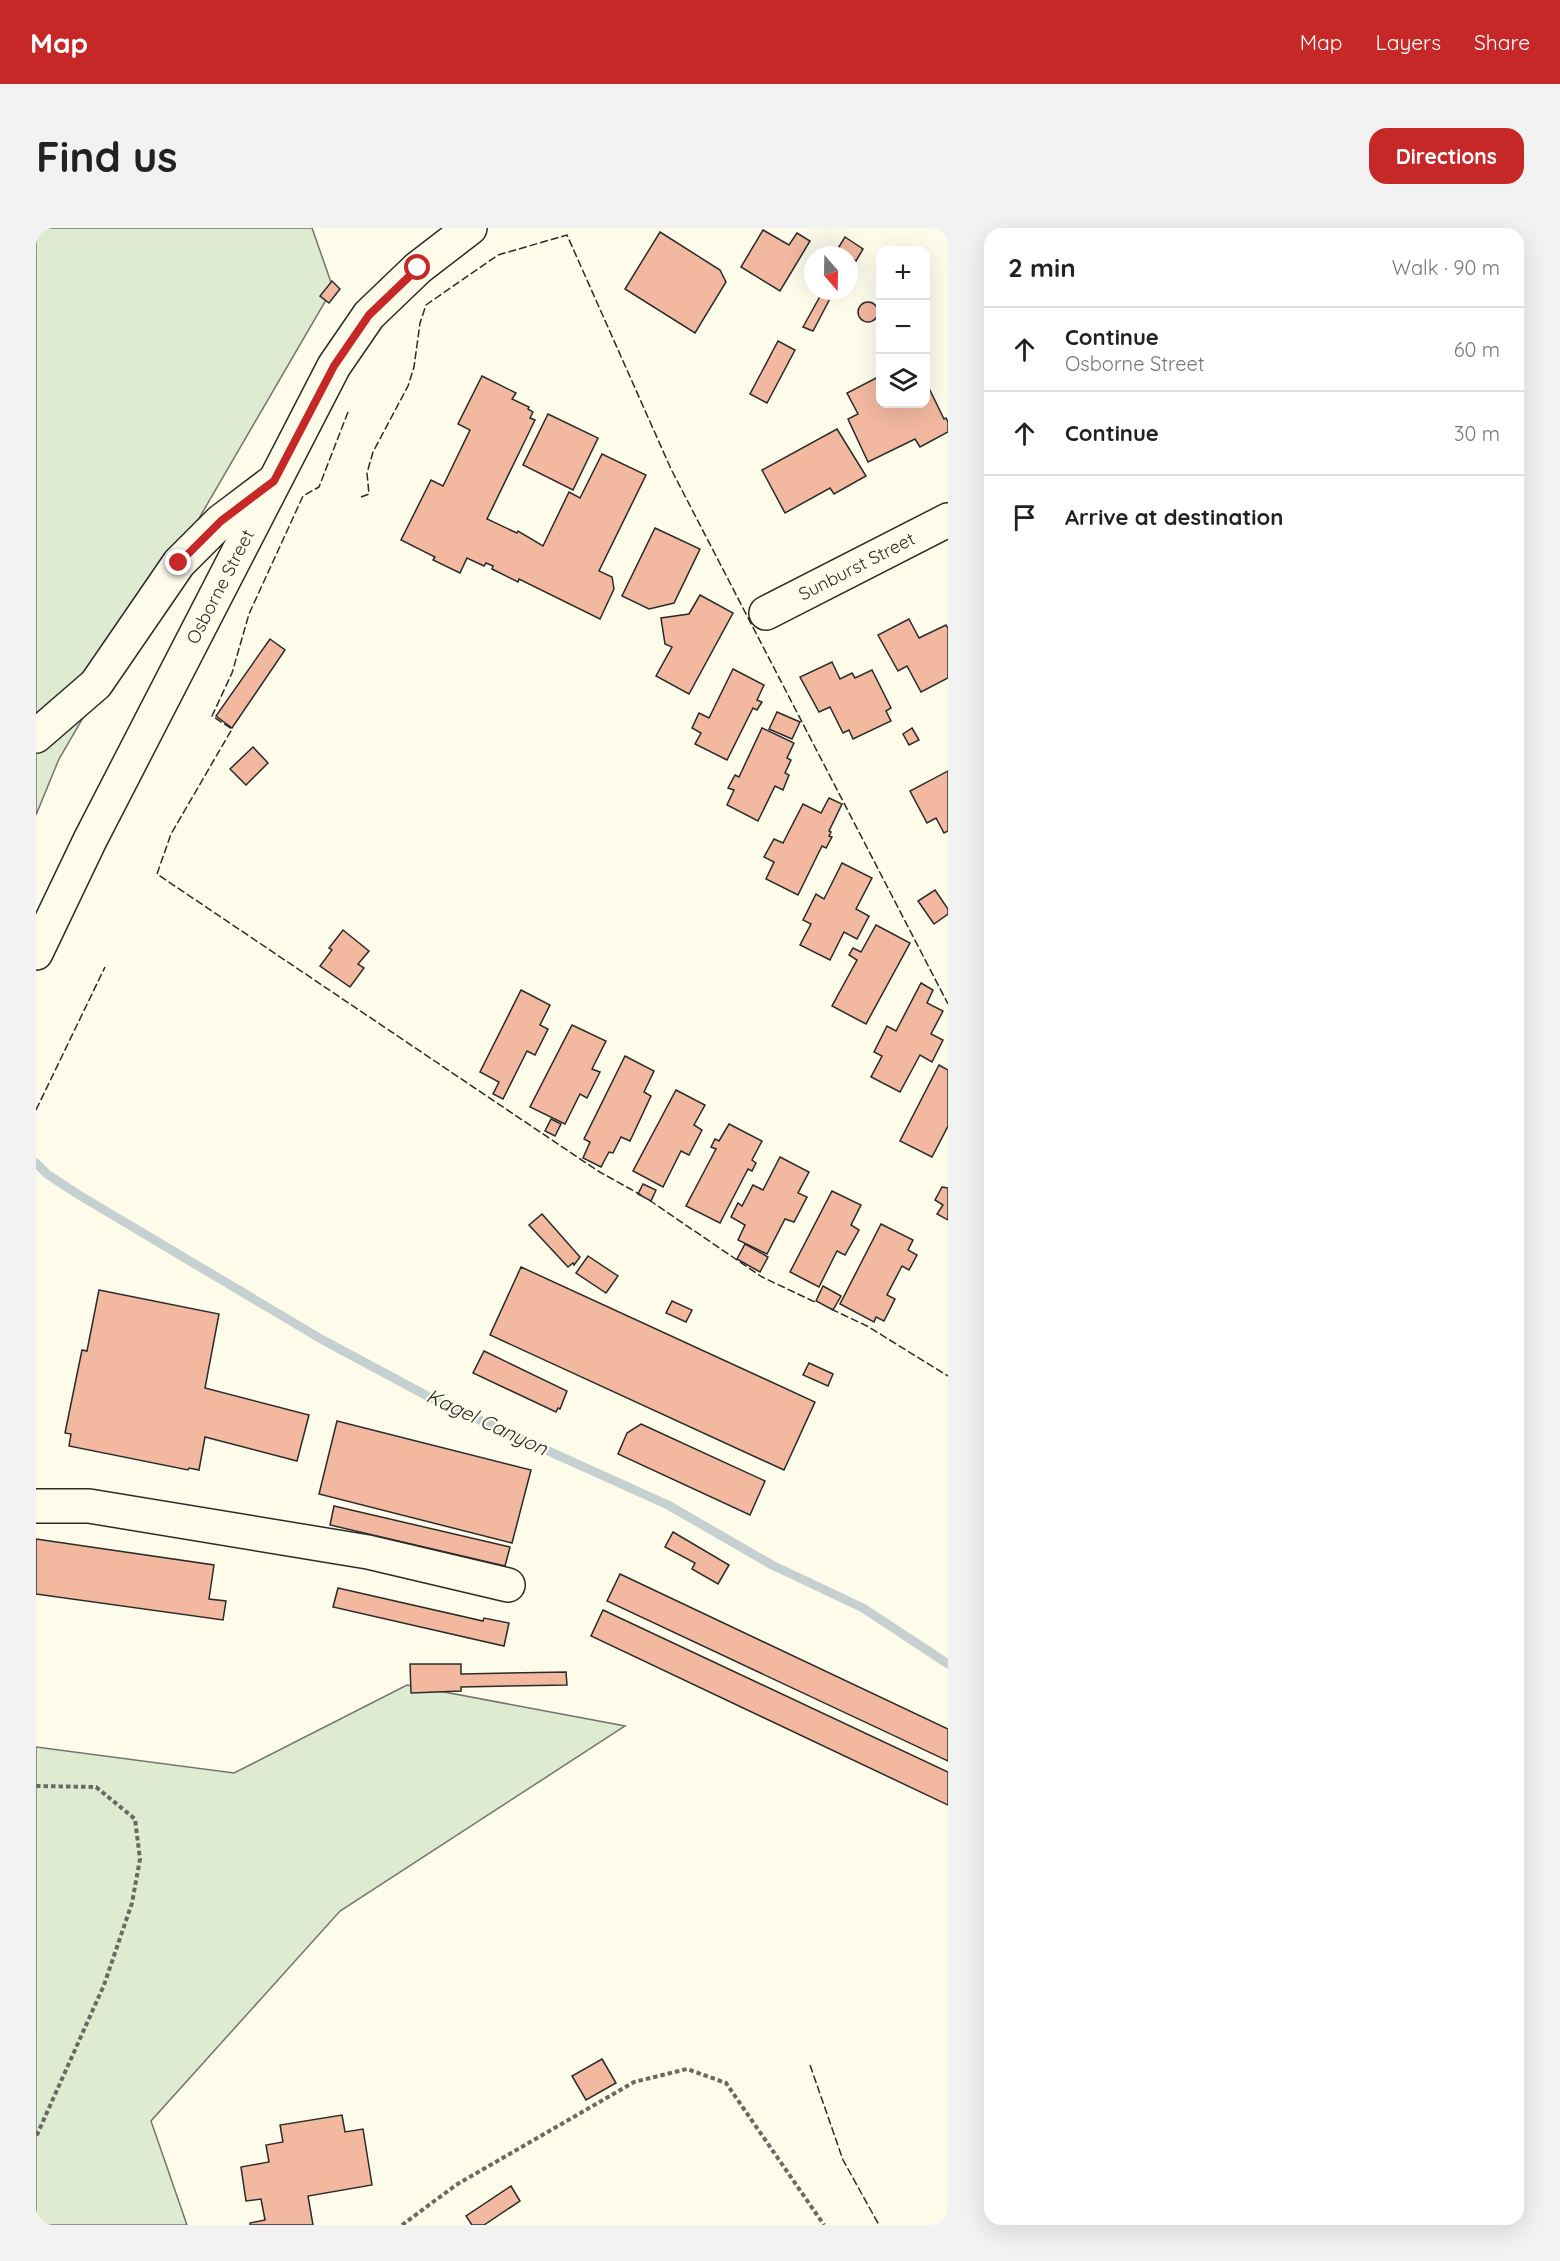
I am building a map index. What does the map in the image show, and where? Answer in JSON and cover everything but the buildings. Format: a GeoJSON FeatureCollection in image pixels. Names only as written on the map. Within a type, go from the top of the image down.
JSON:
{"type":"FeatureCollection","features":[{"type":"Feature","properties":{"kind":"main road","name":"Osborne Street"},"geometry":{"type":"LineString","coordinates":[[36,953],[90,840],[334,366],[369,315],[418,268],[470,228]]}},
{"type":"Feature","properties":{"kind":"main road"},"geometry":{"type":"LineString","coordinates":[[36,736],[96,684],[179,563],[221,521],[274,481]]}},
{"type":"Feature","properties":{"kind":"main road","name":"Sunburst Street"},"geometry":{"type":"LineString","coordinates":[[766,613],[948,520]]}},
{"type":"Feature","properties":{"kind":"main road"},"geometry":{"type":"LineString","coordinates":[[36,1506],[89,1506],[368,1552],[508,1585]]}},
{"type":"Feature","properties":{"kind":"path"},"geometry":{"type":"LineString","coordinates":[[36,1786],[96,1787],[135,1819],[140,1859],[132,1903],[104,1985],[36,2138]]}},
{"type":"Feature","properties":{"kind":"path"},"geometry":{"type":"LineString","coordinates":[[402,2225],[456,2185],[634,2082],[687,2069],[726,2083],[824,2225]]}},
{"type":"Feature","properties":{"kind":"green space"},"geometry":{"type":"Polygon","coordinates":[[[36,228],[312,228],[333,288],[59,759],[36,815],[36,228]]]}},
{"type":"Feature","properties":{"kind":"green space"},"geometry":{"type":"Polygon","coordinates":[[[407,1685],[625,1726],[340,1911],[151,2121],[187,2225],[36,2225],[36,1747],[234,1773],[407,1685]]]}},
{"type":"Feature","properties":{"kind":"waterway","name":"Kagel Canyon"},"geometry":{"type":"LineString","coordinates":[[36,1163],[47,1174],[79,1195],[321,1339],[431,1398],[668,1505],[772,1565],[863,1608],[948,1664]]}},
{"type":"Feature","properties":{"kind":"fence"},"geometry":{"type":"LineString","coordinates":[[361,497],[369,494],[367,473],[373,452],[408,386],[414,367],[420,323],[426,305],[498,255],[567,235],[671,469],[948,1004]]}},
{"type":"Feature","properties":{"kind":"fence"},"geometry":{"type":"LineString","coordinates":[[348,412],[319,487],[303,496],[249,614],[232,673],[212,716],[232,729],[171,834],[157,874],[598,1171],[641,1195]]}},
{"type":"Feature","properties":{"kind":"fence"},"geometry":{"type":"LineString","coordinates":[[36,1110],[105,967]]}},
{"type":"Feature","properties":{"kind":"fence"},"geometry":{"type":"LineString","coordinates":[[649,1200],[762,1277],[817,1303]]}},
{"type":"Feature","properties":{"kind":"fence"},"geometry":{"type":"LineString","coordinates":[[831,1309],[867,1326],[948,1376]]}},
{"type":"Feature","properties":{"kind":"fence"},"geometry":{"type":"LineString","coordinates":[[810,2065],[843,2160],[879,2225]]}},
{"type":"Feature","properties":{"kind":"route"},"geometry":{"type":"LineString","coordinates":[[179,563],[221,521],[274,481],[334,366],[369,315],[418,268]]}}]}
